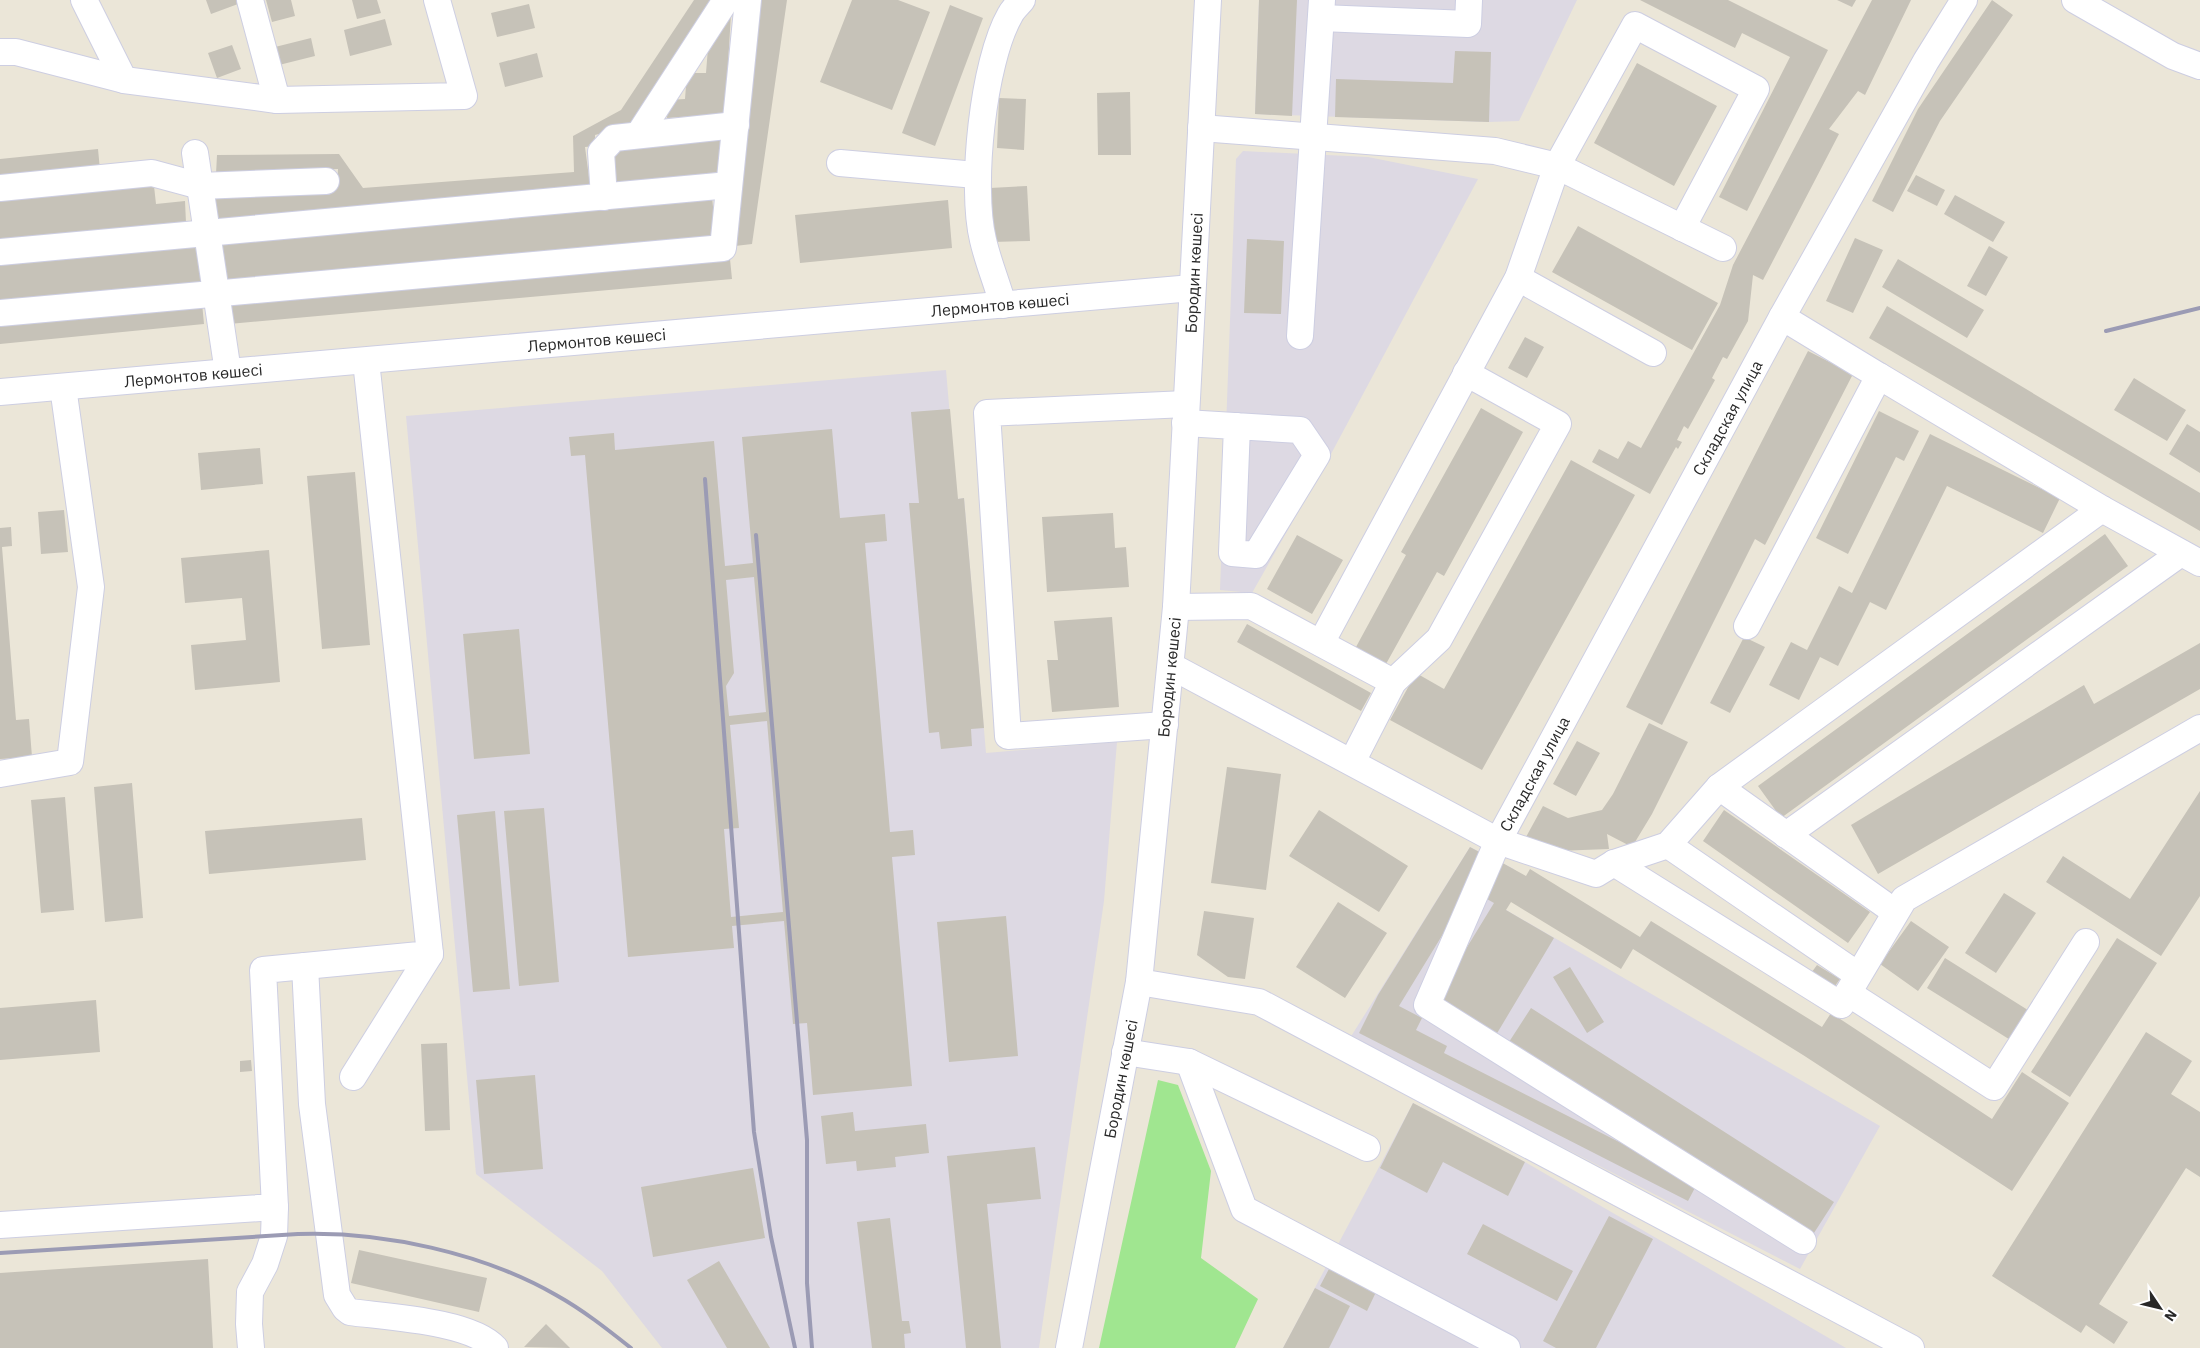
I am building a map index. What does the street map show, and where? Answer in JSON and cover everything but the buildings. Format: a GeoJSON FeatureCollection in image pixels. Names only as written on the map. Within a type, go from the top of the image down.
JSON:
{"type":"FeatureCollection","features":[{"type":"Feature","properties":{"kind":"street"},"geometry":{"type":"LineString","coordinates":[[84,0],[124,80]]}},
{"type":"Feature","properties":{"kind":"street"},"geometry":{"type":"LineString","coordinates":[[250,0],[277,100]]}},
{"type":"Feature","properties":{"kind":"street"},"geometry":{"type":"LineString","coordinates":[[0,52],[16,52],[124,80],[277,100],[464,96],[437,0]]}},
{"type":"Feature","properties":{"kind":"street"},"geometry":{"type":"LineString","coordinates":[[639,134],[726,0]]}},
{"type":"Feature","properties":{"kind":"street"},"geometry":{"type":"LineString","coordinates":[[0,313],[723,248],[748,0]]}},
{"type":"Feature","properties":{"kind":"street"},"geometry":{"type":"LineString","coordinates":[[1003,305],[982,238],[976,175],[988,79],[1010,14],[1022,0]]}},
{"type":"Feature","properties":{"kind":"street","name":"Бородин көшесі"},"geometry":{"type":"LineString","coordinates":[[1069,1348],[1139,982],[1176,607],[1208,0]]}},
{"type":"Feature","properties":{"kind":"street"},"geometry":{"type":"LineString","coordinates":[[1300,336],[1322,9],[1468,24],[1469,0]]}},
{"type":"Feature","properties":{"kind":"street","name":"Складская улица"},"geometry":{"type":"LineString","coordinates":[[1803,1241],[1427,1005],[1498,840],[1782,316],[1926,62],[1964,0]]}},
{"type":"Feature","properties":{"kind":"street"},"geometry":{"type":"LineString","coordinates":[[2075,0],[2173,56],[2200,66]]}},
{"type":"Feature","properties":{"kind":"street"},"geometry":{"type":"LineString","coordinates":[[1321,643],[1518,278],[1557,166],[1634,25],[1756,89],[1682,228]]}},
{"type":"Feature","properties":{"kind":"street"},"geometry":{"type":"LineString","coordinates":[[604,197],[601,152],[614,138],[736,125]]}},
{"type":"Feature","properties":{"kind":"street"},"geometry":{"type":"LineString","coordinates":[[1201,128],[1495,151],[1557,166],[1723,248]]}},
{"type":"Feature","properties":{"kind":"street"},"geometry":{"type":"LineString","coordinates":[[195,153],[228,372]]}},
{"type":"Feature","properties":{"kind":"street"},"geometry":{"type":"LineString","coordinates":[[840,163],[976,175]]}},
{"type":"Feature","properties":{"kind":"street"},"geometry":{"type":"LineString","coordinates":[[0,188],[152,173],[200,186],[326,181]]}},
{"type":"Feature","properties":{"kind":"street"},"geometry":{"type":"LineString","coordinates":[[0,252],[729,185]]}},
{"type":"Feature","properties":{"kind":"street"},"geometry":{"type":"LineString","coordinates":[[1518,278],[1654,353]]}},
{"type":"Feature","properties":{"kind":"street","name":"Лермонтов көшесі"},"geometry":{"type":"LineString","coordinates":[[0,392],[1192,288]]}},
{"type":"Feature","properties":{"kind":"street"},"geometry":{"type":"LineString","coordinates":[[1782,316],[2102,509],[2191,558],[1786,835]]}},
{"type":"Feature","properties":{"kind":"street"},"geometry":{"type":"LineString","coordinates":[[354,1078],[430,954],[366,361]]}},
{"type":"Feature","properties":{"kind":"street"},"geometry":{"type":"LineString","coordinates":[[1352,762],[1393,682],[1439,640],[1558,424],[1466,373]]}},
{"type":"Feature","properties":{"kind":"street"},"geometry":{"type":"LineString","coordinates":[[1746,626],[1879,376]]}},
{"type":"Feature","properties":{"kind":"street"},"geometry":{"type":"LineString","coordinates":[[0,774],[70,762],[91,587],[63,386]]}},
{"type":"Feature","properties":{"kind":"street"},"geometry":{"type":"LineString","coordinates":[[1165,725],[1008,736],[986,414],[1186,414],[1238,426],[1300,430],[1317,455],[1256,554],[1232,553],[1238,426]]}},
{"type":"Feature","properties":{"kind":"street"},"geometry":{"type":"LineString","coordinates":[[1171,666],[1498,840],[1596,874],[1614,863],[1668,845],[1719,788],[2102,509]]}},
{"type":"Feature","properties":{"kind":"street"},"geometry":{"type":"LineString","coordinates":[[1176,607],[1251,606],[1393,682]]}},
{"type":"Feature","properties":{"kind":"street"},"geometry":{"type":"LineString","coordinates":[[1614,863],[1841,1005],[1904,899],[2200,728]]}},
{"type":"Feature","properties":{"kind":"street"},"geometry":{"type":"LineString","coordinates":[[1719,788],[1895,912]]}},
{"type":"Feature","properties":{"kind":"street"},"geometry":{"type":"LineString","coordinates":[[1668,845],[1994,1087],[2086,942]]}},
{"type":"Feature","properties":{"kind":"street"},"geometry":{"type":"LineString","coordinates":[[250,1348],[250,1292],[265,1264],[274,1236],[275,1207],[263,970],[430,954]]}},
{"type":"Feature","properties":{"kind":"street"},"geometry":{"type":"LineString","coordinates":[[305,966],[312,1104],[337,1295],[341,1303],[350,1312],[455,1327],[490,1342],[495,1348]]}},
{"type":"Feature","properties":{"kind":"street"},"geometry":{"type":"LineString","coordinates":[[1139,982],[1259,1002],[1912,1348]]}},
{"type":"Feature","properties":{"kind":"street"},"geometry":{"type":"LineString","coordinates":[[1125,1052],[1189,1062],[1367,1148]]}},
{"type":"Feature","properties":{"kind":"street"},"geometry":{"type":"LineString","coordinates":[[1189,1062],[1244,1209],[1507,1348]]}},
{"type":"Feature","properties":{"kind":"street"},"geometry":{"type":"LineString","coordinates":[[0,1225],[275,1207]]}},
{"type":"Feature","properties":{"kind":"shaded area"},"geometry":{"type":"Polygon","coordinates":[[[1259,0],[1577,0],[1519,121],[1489,122],[1255,114],[1259,0]]]}},
{"type":"Feature","properties":{"kind":"shaded area"},"geometry":{"type":"Polygon","coordinates":[[[1243,151],[1368,157],[1478,179],[1331,454],[1252,593],[1220,590],[1236,159],[1243,151]]]}},
{"type":"Feature","properties":{"kind":"shaded area"},"geometry":{"type":"Polygon","coordinates":[[[946,370],[957,499],[964,498],[986,753],[1117,742],[1104,901],[1039,1348],[662,1348],[602,1271],[476,1174],[406,416],[946,370]]]}},
{"type":"Feature","properties":{"kind":"shaded area"},"geometry":{"type":"Polygon","coordinates":[[[1470,847],[1514,869],[1494,903],[1880,1126],[1800,1269],[1350,1038],[1470,847]]]}},
{"type":"Feature","properties":{"kind":"shaded area"},"geometry":{"type":"Polygon","coordinates":[[[1413,1103],[1525,1162],[1846,1348],[1283,1348],[1413,1103]]]}},
{"type":"Feature","properties":{"kind":"green space"},"geometry":{"type":"Polygon","coordinates":[[[1158,1080],[1178,1085],[1211,1171],[1201,1258],[1258,1299],[1235,1348],[1099,1348],[1158,1080]]]}},
{"type":"Feature","properties":{"kind":"railway"},"geometry":{"type":"LineString","coordinates":[[2106,331],[2200,308]]}},
{"type":"Feature","properties":{"kind":"railway"},"geometry":{"type":"LineString","coordinates":[[705,479],[754,1132],[771,1237],[795,1348]]}},
{"type":"Feature","properties":{"kind":"railway"},"geometry":{"type":"LineString","coordinates":[[756,535],[807,1140],[807,1283],[812,1348]]}},
{"type":"Feature","properties":{"kind":"railway"},"geometry":{"type":"LineString","coordinates":[[0,1253],[298,1234],[363,1236],[397,1241],[464,1256],[527,1280],[576,1307],[631,1348]]}}]}
